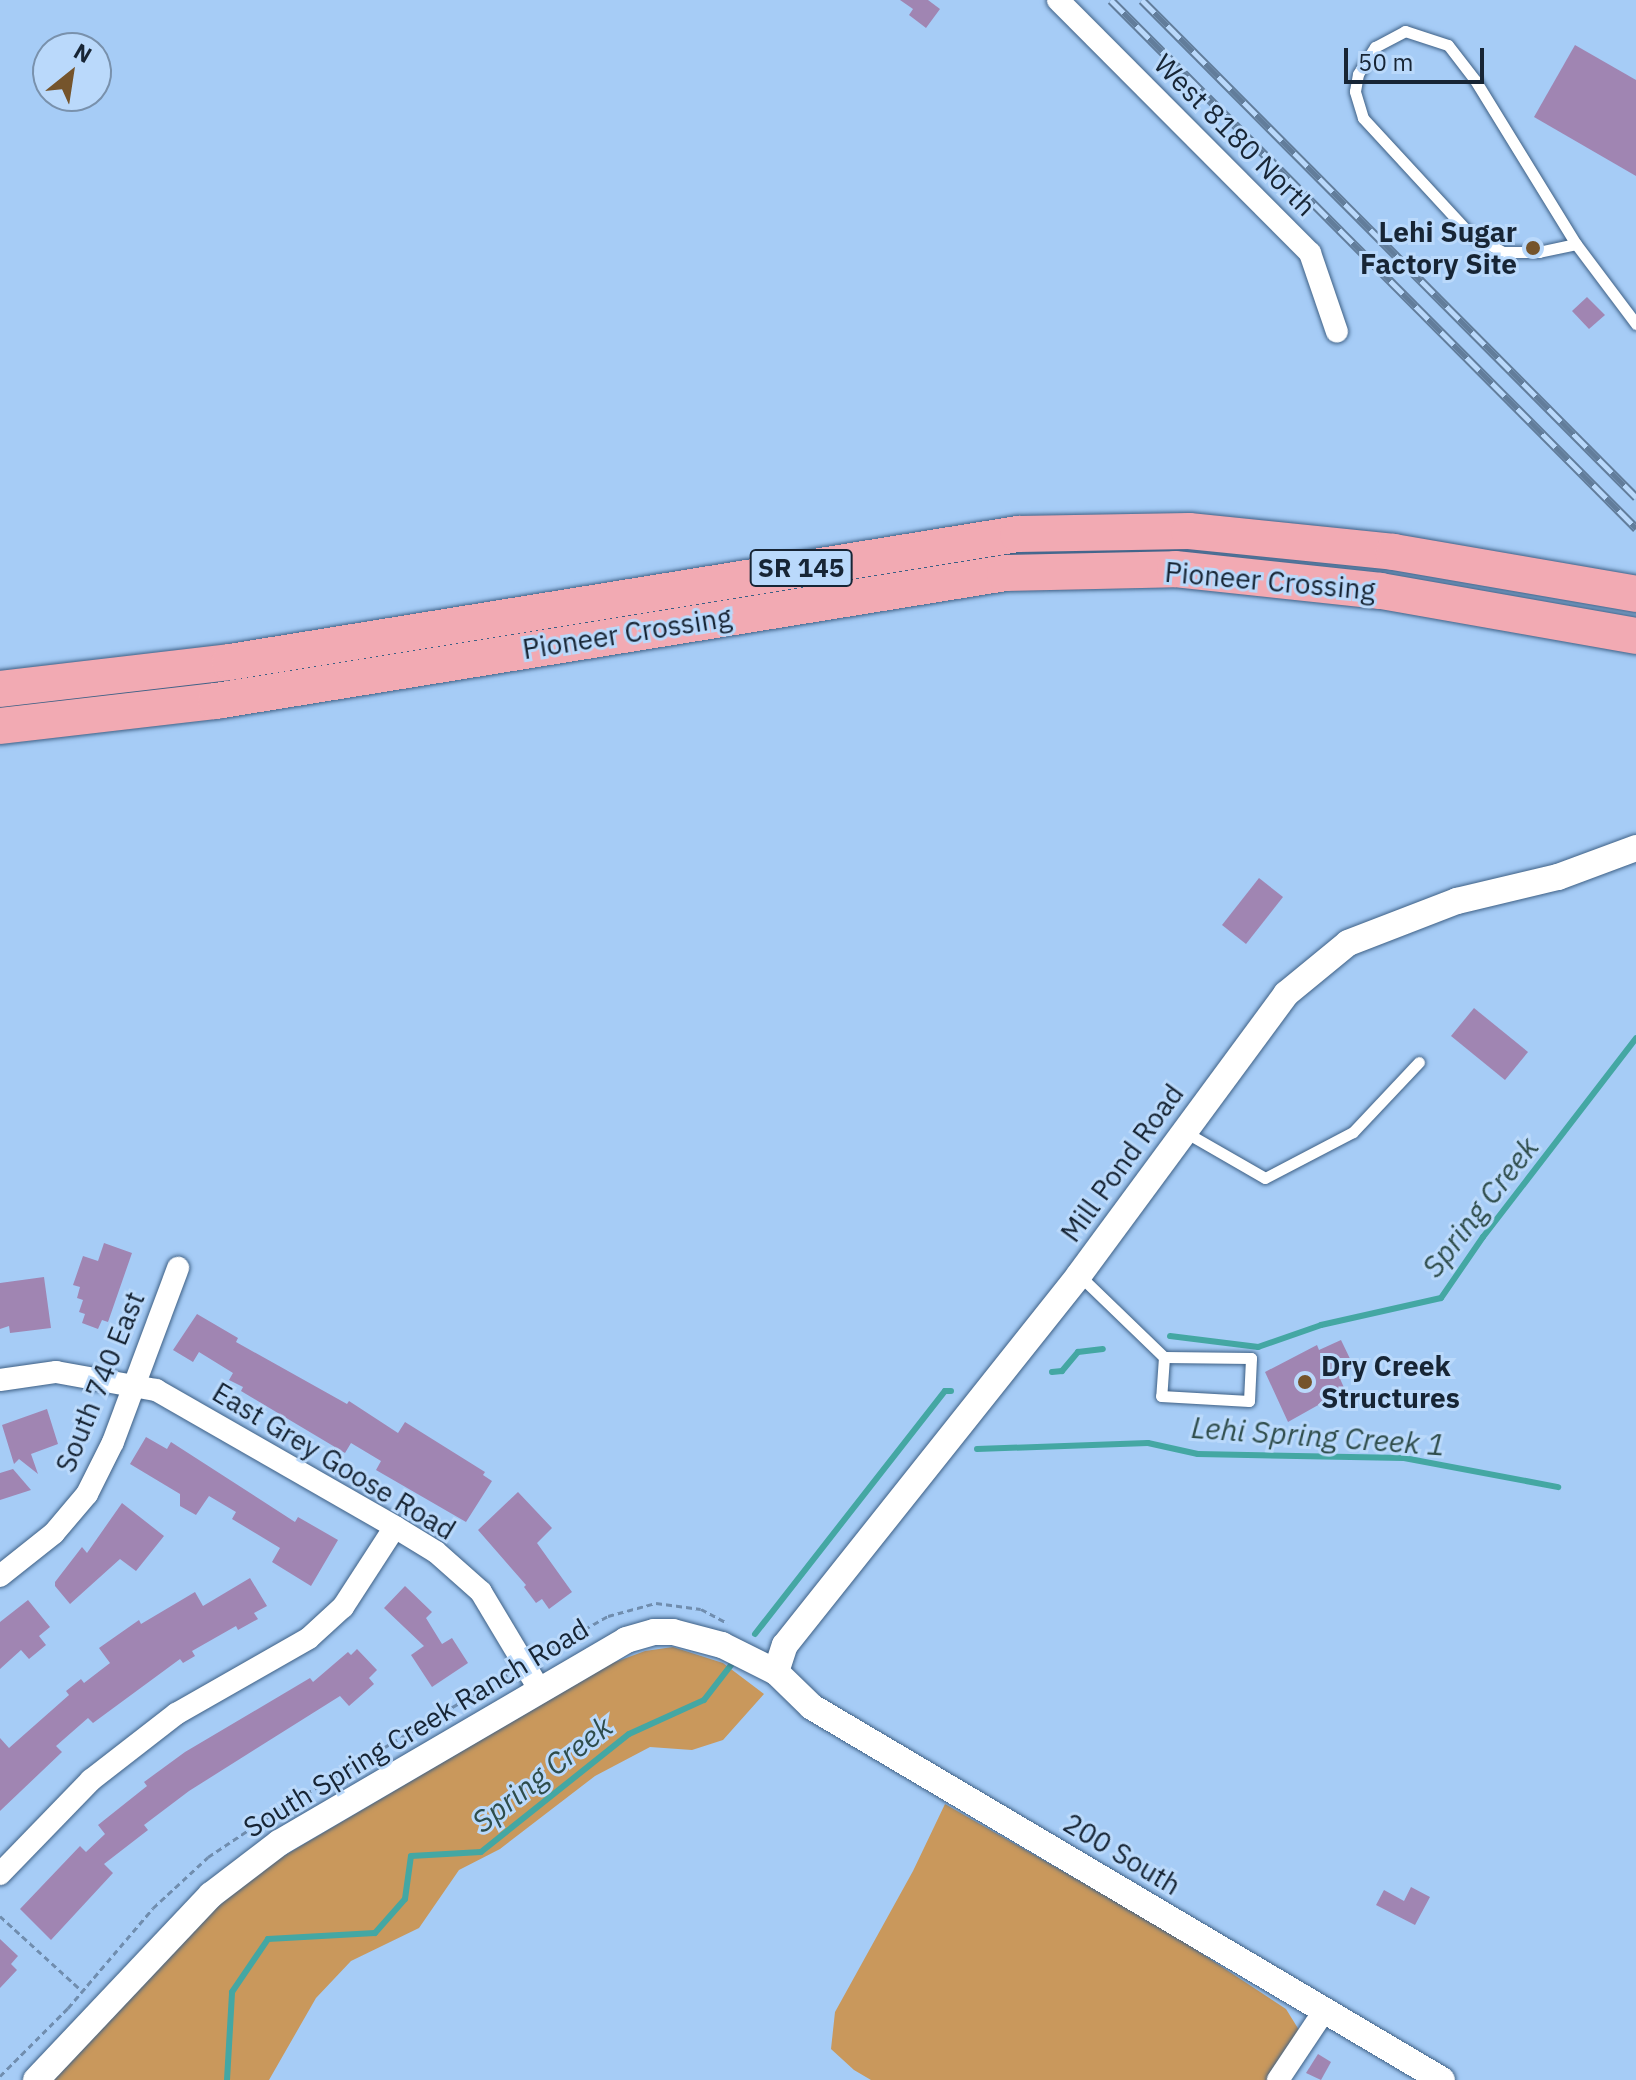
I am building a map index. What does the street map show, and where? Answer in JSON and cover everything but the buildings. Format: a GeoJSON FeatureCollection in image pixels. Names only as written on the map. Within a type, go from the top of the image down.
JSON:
{"type":"FeatureCollection","features":[{"type":"Feature","properties":{"kind":"highway","name":"Pioneer Crossing"},"geometry":{"type":"LineString","coordinates":[[0,689],[230,662],[1018,534],[1189,531],[1394,552],[1620,591]]}},
{"type":"Feature","properties":{"kind":"highway","name":"Pioneer Crossing"},"geometry":{"type":"LineString","coordinates":[[0,726],[216,701],[1005,573],[1175,569],[1381,591],[1636,636]]}},
{"type":"Feature","properties":{"kind":"street","name":"West 8180 North"},"geometry":{"type":"LineString","coordinates":[[1058,0],[1310,253],[1337,332]]}},
{"type":"Feature","properties":{"kind":"street","name":"Mill Pond Road"},"geometry":{"type":"LineString","coordinates":[[776,1672],[785,1645],[1079,1275],[1286,994],[1348,943],[1457,901],[1558,877],[1636,848]]}},
{"type":"Feature","properties":{"kind":"street","name":"South 740 East"},"geometry":{"type":"LineString","coordinates":[[0,1576],[54,1533],[87,1494],[134,1386],[178,1268]]}},
{"type":"Feature","properties":{"kind":"street","name":"East Grey Goose Road"},"geometry":{"type":"LineString","coordinates":[[0,1380],[56,1372],[156,1390],[395,1527],[436,1552],[481,1592],[539,1689]]}},
{"type":"Feature","properties":{"kind":"street"},"geometry":{"type":"LineString","coordinates":[[0,1874],[91,1780],[176,1714],[320,1627],[343,1607],[395,1527]]}},
{"type":"Feature","properties":{"kind":"street","name":"South Spring Creek Ranch Road"},"geometry":{"type":"LineString","coordinates":[[36,2080],[222,1886],[279,1843],[626,1640],[654,1632],[694,1636],[722,1645],[776,1672]]}},
{"type":"Feature","properties":{"kind":"street","name":"200 South"},"geometry":{"type":"LineString","coordinates":[[776,1672],[812,1707],[1442,2080]]}},
{"type":"Feature","properties":{"kind":"street"},"geometry":{"type":"LineString","coordinates":[[1278,2080],[1324,2011]]}},
{"type":"Feature","properties":{"kind":"lane"},"geometry":{"type":"LineString","coordinates":[[1576,244],[1539,252],[1503,252],[1470,234],[1363,118],[1355,91],[1358,74],[1375,47],[1405,31],[1448,45],[1475,80],[1576,244],[1636,324]]}},
{"type":"Feature","properties":{"kind":"lane"},"geometry":{"type":"LineString","coordinates":[[1185,1132],[1265,1178],[1353,1132],[1419,1062]]}},
{"type":"Feature","properties":{"kind":"lane"},"geometry":{"type":"LineString","coordinates":[[1079,1275],[1164,1357],[1251,1358],[1249,1401],[1161,1396],[1164,1357]]}},
{"type":"Feature","properties":{"kind":"path"},"geometry":{"type":"LineString","coordinates":[[0,1916],[81,1990]]}},
{"type":"Feature","properties":{"kind":"shaded area"},"geometry":{"type":"Polygon","coordinates":[[[673,1647],[723,1663],[764,1694],[723,1740],[692,1750],[650,1747],[595,1776],[500,1849],[459,1870],[419,1928],[351,1961],[316,1998],[269,2080],[51,2080],[200,1922],[260,1870],[610,1664],[645,1651],[673,1647]]]}},
{"type":"Feature","properties":{"kind":"shaded area"},"geometry":{"type":"Polygon","coordinates":[[[945,1804],[1169,1932],[1286,2009],[1299,2030],[1272,2080],[871,2080],[854,2070],[831,2049],[835,2012],[913,1871],[945,1804]]]}},
{"type":"Feature","properties":{"kind":"waterway","name":"Spring Creek"},"geometry":{"type":"LineString","coordinates":[[1170,1336],[1258,1347],[1321,1325],[1441,1298],[1483,1237],[1636,1038]]}},
{"type":"Feature","properties":{"kind":"waterway","name":"Spring Creek"},"geometry":{"type":"LineString","coordinates":[[1052,1372],[1062,1371],[1078,1352],[1103,1349]]}},
{"type":"Feature","properties":{"kind":"waterway","name":"Spring Creek"},"geometry":{"type":"LineString","coordinates":[[755,1634],[945,1391],[951,1391]]}},
{"type":"Feature","properties":{"kind":"waterway","name":"Lehi Spring Creek 1"},"geometry":{"type":"LineString","coordinates":[[977,1449],[1148,1443],[1198,1454],[1404,1458],[1558,1487]]}},
{"type":"Feature","properties":{"kind":"waterway","name":"Spring Creek"},"geometry":{"type":"LineString","coordinates":[[227,2080],[232,1992],[268,1939],[375,1933],[405,1899],[411,1856],[481,1852],[629,1734],[704,1700],[735,1660]]}},
{"type":"Feature","properties":{"kind":"railway"},"geometry":{"type":"LineString","coordinates":[[1111,0],[1636,528]]}},
{"type":"Feature","properties":{"kind":"railway"},"geometry":{"type":"LineString","coordinates":[[1142,0],[1636,497]]}},
{"type":"Feature","properties":{"kind":"place","name":"Lehi Sugar Factory Site"},"geometry":{"type":"Point","coordinates":[1533,248]}},
{"type":"Feature","properties":{"kind":"place","name":"Dry Creek Structures"},"geometry":{"type":"Point","coordinates":[1305,1382]}}]}
